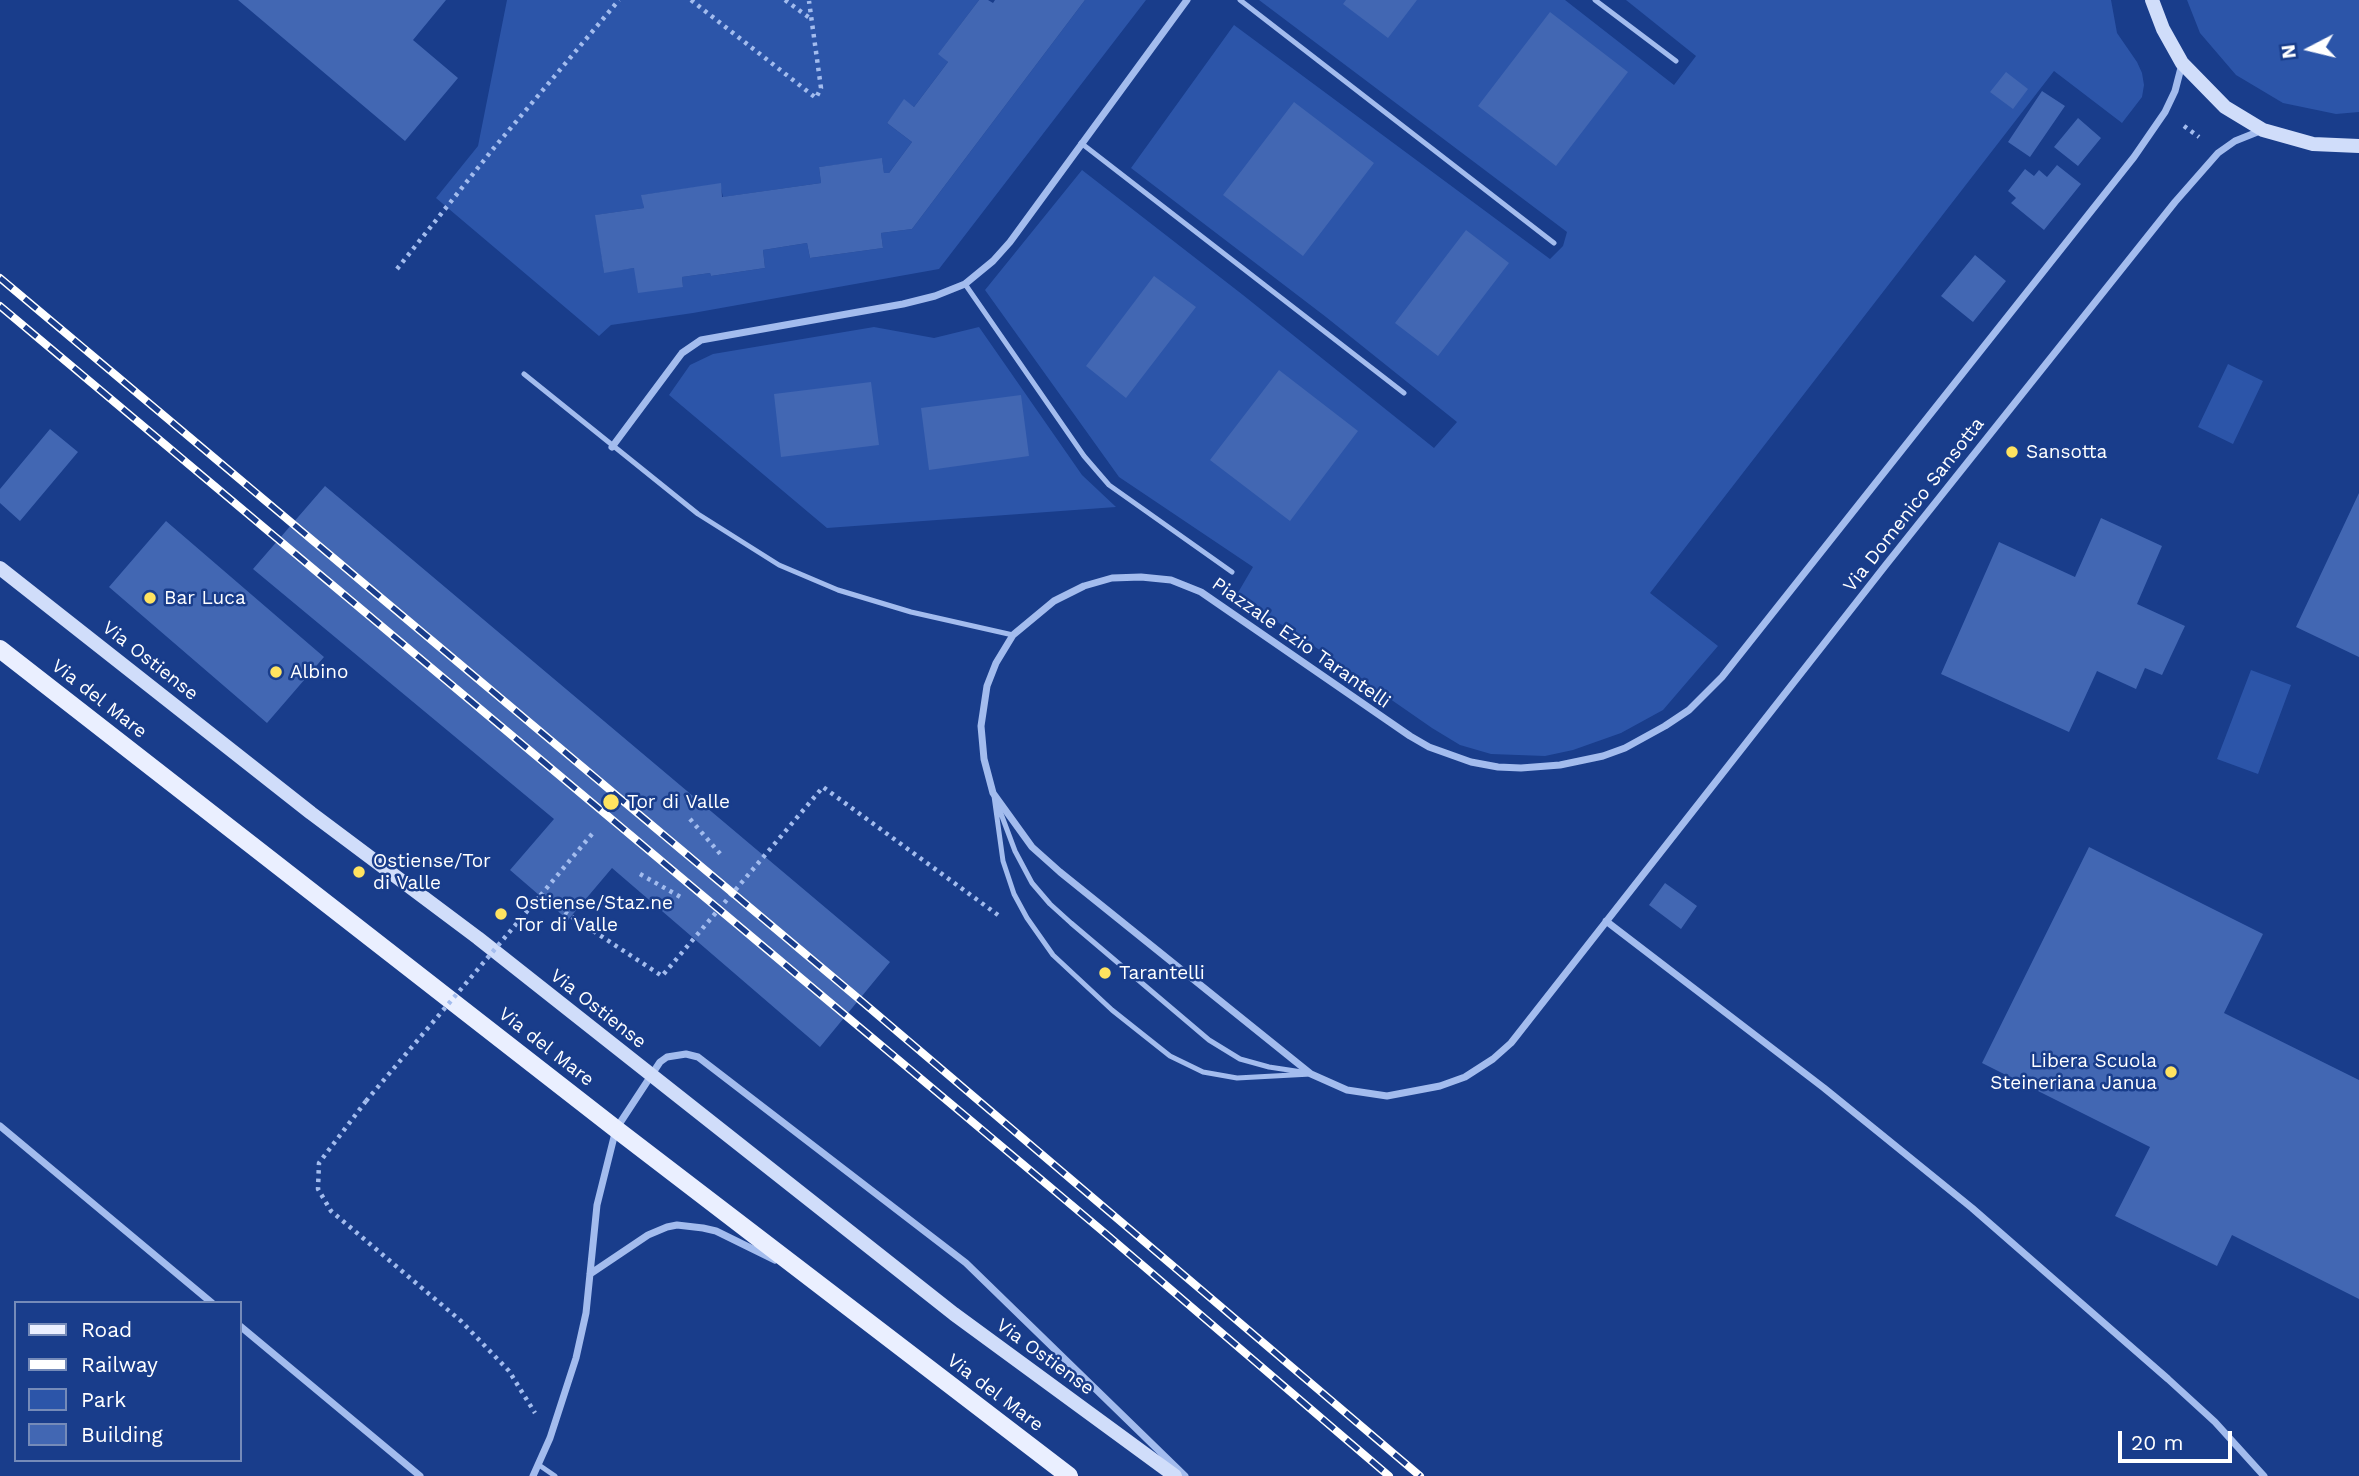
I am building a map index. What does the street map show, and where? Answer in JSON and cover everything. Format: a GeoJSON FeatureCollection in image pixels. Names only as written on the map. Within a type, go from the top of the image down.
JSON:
{"type":"FeatureCollection","features":[{"type":"Feature","properties":{"kind":"main road"},"geometry":{"type":"LineString","coordinates":[[2151,0],[2182,63],[2225,107],[2263,130],[2313,144],[2359,146]]}},
{"type":"Feature","properties":{"kind":"main road","name":"Via Ostiense"},"geometry":{"type":"LineString","coordinates":[[0,568],[311,813],[478,938],[954,1314],[1174,1476]]}},
{"type":"Feature","properties":{"kind":"main road","name":"Via del Mare"},"geometry":{"type":"LineString","coordinates":[[0,649],[616,1129],[1069,1476]]}},
{"type":"Feature","properties":{"kind":"street"},"geometry":{"type":"LineString","coordinates":[[612,447],[682,353],[701,340],[903,304],[935,296],[965,284],[993,261],[1010,242],[1187,0]]}},
{"type":"Feature","properties":{"kind":"street","name":"Piazzale Ezio Tarantelli"},"geometry":{"type":"LineString","coordinates":[[1606,921],[1511,1043],[1493,1059],[1465,1077],[1440,1086],[1387,1096],[1347,1090],[1311,1074],[1032,847],[993,793],[981,743],[982,712],[991,674],[1013,635],[1054,601],[1084,586],[1127,577],[1171,580],[1216,601],[1364,706],[1429,747],[1459,759],[1482,765],[1538,768],[1603,756],[1642,740],[1689,710],[1722,677],[2134,157],[2165,112],[2175,91],[2182,63]]}},
{"type":"Feature","properties":{"kind":"street","name":"Via Domenico Sansotta"},"geometry":{"type":"LineString","coordinates":[[1606,921],[2175,202],[2218,153],[2248,134],[2263,130]]}},
{"type":"Feature","properties":{"kind":"street"},"geometry":{"type":"LineString","coordinates":[[1606,921],[1824,1088],[1972,1208],[2215,1422],[2264,1476]]}},
{"type":"Feature","properties":{"kind":"street"},"geometry":{"type":"LineString","coordinates":[[533,1476],[550,1437],[576,1358],[586,1313],[597,1205],[616,1129],[660,1062],[667,1057],[686,1054],[698,1058],[966,1263],[1185,1476]]}},
{"type":"Feature","properties":{"kind":"street"},"geometry":{"type":"LineString","coordinates":[[0,1126],[210,1301]]}},
{"type":"Feature","properties":{"kind":"street"},"geometry":{"type":"LineString","coordinates":[[590,1274],[648,1235],[677,1225],[716,1231],[806,1274]]}},
{"type":"Feature","properties":{"kind":"street"},"geometry":{"type":"LineString","coordinates":[[242,1328],[420,1476]]}},
{"type":"Feature","properties":{"kind":"lane"},"geometry":{"type":"LineString","coordinates":[[1240,0],[1554,243]]}},
{"type":"Feature","properties":{"kind":"lane"},"geometry":{"type":"LineString","coordinates":[[1595,0],[1676,61]]}},
{"type":"Feature","properties":{"kind":"lane"},"geometry":{"type":"LineString","coordinates":[[1081,144],[1404,393]]}},
{"type":"Feature","properties":{"kind":"lane"},"geometry":{"type":"LineString","coordinates":[[965,284],[1084,456],[1109,485],[1232,572]]}},
{"type":"Feature","properties":{"kind":"lane"},"geometry":{"type":"LineString","coordinates":[[524,374],[698,514],[779,565],[838,590],[911,612],[1013,635]]}},
{"type":"Feature","properties":{"kind":"lane"},"geometry":{"type":"LineString","coordinates":[[993,793],[1024,870],[1032,883],[1061,914],[1182,1018],[1227,1052],[1256,1064],[1311,1074]]}},
{"type":"Feature","properties":{"kind":"lane"},"geometry":{"type":"LineString","coordinates":[[993,793],[1003,861],[1014,894],[1027,918],[1053,955],[1112,1010],[1170,1056],[1203,1072],[1237,1078],[1311,1074]]}},
{"type":"Feature","properties":{"kind":"lane"},"geometry":{"type":"LineString","coordinates":[[539,1465],[555,1476]]}},
{"type":"Feature","properties":{"kind":"path"},"geometry":{"type":"LineString","coordinates":[[397,269],[493,149],[619,0]]}},
{"type":"Feature","properties":{"kind":"path"},"geometry":{"type":"LineString","coordinates":[[691,0],[816,98],[821,88],[809,1]]}},
{"type":"Feature","properties":{"kind":"path"},"geometry":{"type":"LineString","coordinates":[[785,0],[811,19]]}},
{"type":"Feature","properties":{"kind":"path"},"geometry":{"type":"LineString","coordinates":[[2181,123],[2199,137]]}},
{"type":"Feature","properties":{"kind":"path"},"geometry":{"type":"LineString","coordinates":[[540,896],[662,976],[823,788],[1009,923]]}},
{"type":"Feature","properties":{"kind":"path"},"geometry":{"type":"LineString","coordinates":[[690,819],[722,856]]}},
{"type":"Feature","properties":{"kind":"path"},"geometry":{"type":"LineString","coordinates":[[550,1437],[500,1361],[461,1321],[331,1211],[318,1188],[319,1163],[366,1101],[592,834]]}},
{"type":"Feature","properties":{"kind":"path"},"geometry":{"type":"LineString","coordinates":[[640,874],[684,899]]}},
{"type":"Feature","properties":{"kind":"green space"},"geometry":{"type":"Polygon","coordinates":[[[507,0],[979,0],[939,53],[948,62],[914,107],[904,100],[887,123],[912,142],[889,173],[884,173],[882,159],[819,167],[821,183],[723,197],[720,184],[642,195],[644,208],[596,215],[604,272],[634,268],[683,287],[682,277],[710,273],[711,276],[765,268],[763,250],[807,243],[810,258],[883,248],[881,233],[912,229],[1085,0],[1146,0],[939,269],[611,325],[599,336],[436,198],[478,146],[507,0]]]}},
{"type":"Feature","properties":{"kind":"green space"},"geometry":{"type":"Polygon","coordinates":[[[1259,0],[1565,0],[1674,85],[1696,56],[1626,0],[2111,0],[2117,33],[2137,62],[2144,85],[2142,97],[2122,123],[2054,71],[1650,593],[1718,646],[1663,710],[1621,733],[1573,750],[1545,756],[1491,754],[1460,745],[1432,728],[1295,633],[1236,596],[1253,567],[1119,477],[985,290],[1082,170],[1434,448],[1457,422],[1326,317],[1131,168],[1234,25],[1550,259],[1563,246],[1567,232],[1259,0]]]}},
{"type":"Feature","properties":{"kind":"green space"},"geometry":{"type":"Polygon","coordinates":[[[2187,0],[2359,0],[2359,112],[2336,114],[2283,103],[2236,75],[2200,33],[2187,0]]]}},
{"type":"Feature","properties":{"kind":"green space"},"geometry":{"type":"Polygon","coordinates":[[[874,327],[934,338],[979,327],[1082,475],[1116,507],[827,528],[669,395],[690,365],[713,354],[874,327]]]}},
{"type":"Feature","properties":{"kind":"green space"},"geometry":{"type":"Polygon","coordinates":[[[2228,364],[2263,381],[2233,444],[2198,427],[2228,364]]]}},
{"type":"Feature","properties":{"kind":"green space"},"geometry":{"type":"Polygon","coordinates":[[[2251,670],[2291,685],[2258,774],[2217,759],[2251,670]]]}},
{"type":"Feature","properties":{"kind":"building"},"geometry":{"type":"Polygon","coordinates":[[[238,0],[446,0],[413,40],[458,78],[405,141],[238,0]]]}},
{"type":"Feature","properties":{"kind":"building"},"geometry":{"type":"Polygon","coordinates":[[[979,0],[993,3],[995,0],[1085,0],[912,229],[881,233],[883,248],[810,258],[807,243],[763,250],[765,268],[711,276],[710,273],[682,277],[683,287],[638,293],[634,268],[604,273],[595,215],[644,208],[641,195],[721,183],[722,197],[821,183],[819,167],[882,158],[884,173],[889,173],[912,142],[887,123],[904,99],[914,107],[948,62],[938,54],[979,0]]]}},
{"type":"Feature","properties":{"kind":"building"},"geometry":{"type":"Polygon","coordinates":[[[1346,0],[1417,0],[1388,38],[1343,4],[1346,0]]]}},
{"type":"Feature","properties":{"kind":"building"},"geometry":{"type":"Polygon","coordinates":[[[1550,12],[1628,72],[1556,166],[1478,106],[1550,12]]]}},
{"type":"Feature","properties":{"kind":"building"},"geometry":{"type":"Polygon","coordinates":[[[2006,72],[2028,89],[2013,109],[1990,92],[2006,72]]]}},
{"type":"Feature","properties":{"kind":"building"},"geometry":{"type":"Polygon","coordinates":[[[2042,91],[2065,106],[2030,157],[2008,142],[2042,91]]]}},
{"type":"Feature","properties":{"kind":"building"},"geometry":{"type":"Polygon","coordinates":[[[1294,102],[1374,163],[1303,256],[1223,195],[1294,102]]]}},
{"type":"Feature","properties":{"kind":"building"},"geometry":{"type":"Polygon","coordinates":[[[2078,118],[2101,138],[2078,166],[2054,147],[2078,118]]]}},
{"type":"Feature","properties":{"kind":"building"},"geometry":{"type":"Polygon","coordinates":[[[2057,165],[2081,184],[2044,230],[2011,203],[2016,198],[2008,191],[2025,169],[2034,176],[2039,170],[2047,177],[2057,165]]]}},
{"type":"Feature","properties":{"kind":"building"},"geometry":{"type":"Polygon","coordinates":[[[1466,230],[1509,263],[1438,356],[1395,323],[1466,230]]]}},
{"type":"Feature","properties":{"kind":"building"},"geometry":{"type":"Polygon","coordinates":[[[1975,255],[2006,281],[1973,322],[1941,296],[1975,255]]]}},
{"type":"Feature","properties":{"kind":"building"},"geometry":{"type":"Polygon","coordinates":[[[1154,276],[1196,307],[1126,398],[1086,366],[1154,276]]]}},
{"type":"Feature","properties":{"kind":"building"},"geometry":{"type":"Polygon","coordinates":[[[1279,370],[1358,431],[1290,521],[1210,460],[1279,370]]]}},
{"type":"Feature","properties":{"kind":"building"},"geometry":{"type":"Polygon","coordinates":[[[871,382],[879,445],[781,457],[774,394],[871,382]]]}},
{"type":"Feature","properties":{"kind":"building"},"geometry":{"type":"Polygon","coordinates":[[[1021,395],[1029,456],[929,470],[921,408],[1021,395]]]}},
{"type":"Feature","properties":{"kind":"building"},"geometry":{"type":"Polygon","coordinates":[[[50,429],[78,452],[20,521],[0,503],[0,489],[50,429]]]}},
{"type":"Feature","properties":{"kind":"building"},"geometry":{"type":"Polygon","coordinates":[[[325,486],[890,962],[820,1047],[612,868],[568,920],[510,870],[554,819],[253,569],[325,486]]]}},
{"type":"Feature","properties":{"kind":"building"},"geometry":{"type":"Polygon","coordinates":[[[2359,493],[2359,657],[2296,627],[2359,493]]]}},
{"type":"Feature","properties":{"kind":"building"},"geometry":{"type":"Polygon","coordinates":[[[2101,518],[2162,546],[2137,604],[2185,626],[2162,675],[2145,668],[2136,689],[2097,671],[2069,732],[1941,674],[1999,542],[2075,577],[2101,518]]]}},
{"type":"Feature","properties":{"kind":"building"},"geometry":{"type":"Polygon","coordinates":[[[166,521],[324,657],[267,723],[109,587],[166,521]]]}},
{"type":"Feature","properties":{"kind":"building","name":"Libera Scuola Steineriana Janua"},"geometry":{"type":"Polygon","coordinates":[[[2089,847],[2263,934],[2224,1013],[2359,1080],[2359,1299],[2232,1235],[2217,1266],[2115,1216],[2150,1147],[1982,1063],[2089,847]]]}},
{"type":"Feature","properties":{"kind":"building"},"geometry":{"type":"Polygon","coordinates":[[[1665,883],[1697,906],[1681,929],[1649,905],[1665,883]]]}},
{"type":"Feature","properties":{"kind":"railway"},"geometry":{"type":"LineString","coordinates":[[0,278],[859,999],[1420,1476]]}},
{"type":"Feature","properties":{"kind":"railway"},"geometry":{"type":"LineString","coordinates":[[0,306],[1106,1234],[1389,1476]]}},
{"type":"Feature","properties":{"kind":"place","name":"Sansotta"},"geometry":{"type":"Point","coordinates":[2012,452]}},
{"type":"Feature","properties":{"kind":"place","name":"Bar Luca"},"geometry":{"type":"Point","coordinates":[150,598]}},
{"type":"Feature","properties":{"kind":"place","name":"Albino"},"geometry":{"type":"Point","coordinates":[276,672]}},
{"type":"Feature","properties":{"kind":"place","name":"Tor di Valle"},"geometry":{"type":"Point","coordinates":[611,802]}},
{"type":"Feature","properties":{"kind":"place","name":"Ostiense/Tor di Valle"},"geometry":{"type":"Point","coordinates":[359,872]}},
{"type":"Feature","properties":{"kind":"place","name":"Ostiense/Staz.ne Tor di Valle"},"geometry":{"type":"Point","coordinates":[501,914]}},
{"type":"Feature","properties":{"kind":"place","name":"Tarantelli"},"geometry":{"type":"Point","coordinates":[1105,973]}},
{"type":"Feature","properties":{"kind":"place","name":"Libera Scuola Steineriana Janua"},"geometry":{"type":"Point","coordinates":[2171,1072]}}]}
